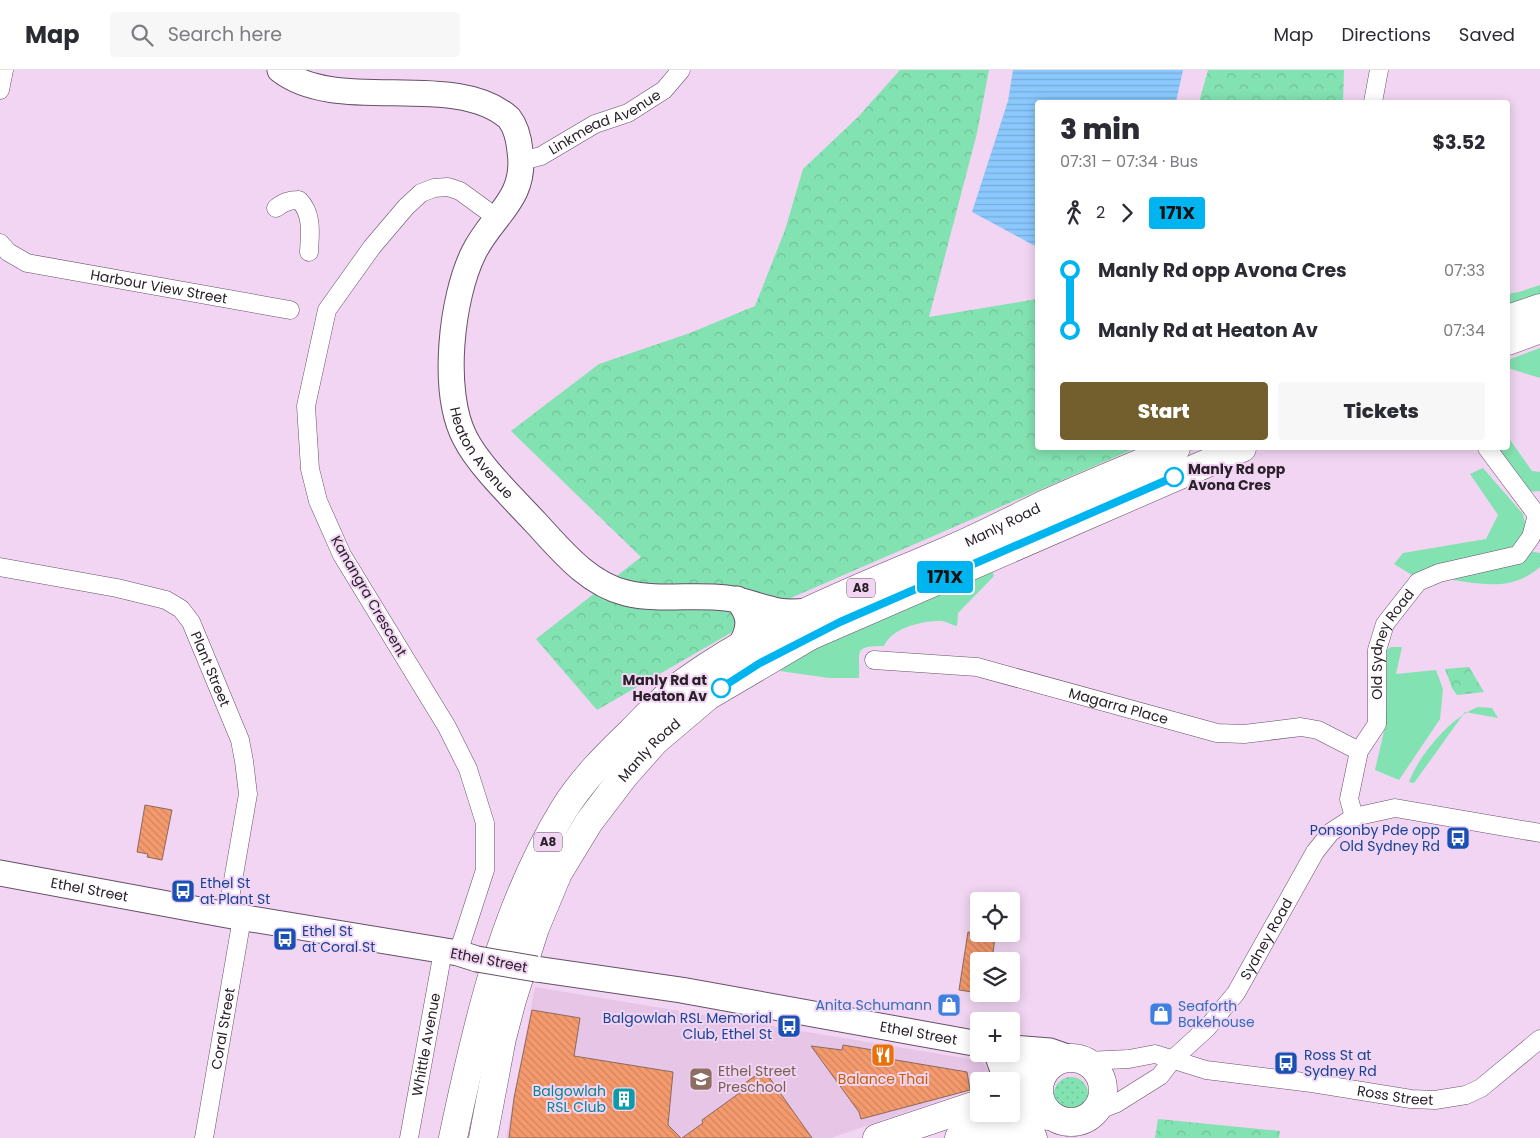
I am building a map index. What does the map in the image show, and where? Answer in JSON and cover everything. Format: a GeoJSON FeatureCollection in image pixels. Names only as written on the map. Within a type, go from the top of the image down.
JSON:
{"type":"FeatureCollection","features":[{"type":"Feature","properties":{"kind":"main road"},"geometry":{"type":"LineString","coordinates":[[1510,319],[1540,308]]}},
{"type":"Feature","properties":{"kind":"main road"},"geometry":{"type":"LineString","coordinates":[[1510,340],[1540,329]]}},
{"type":"Feature","properties":{"kind":"main road","name":"Manly Road"},"geometry":{"type":"LineString","coordinates":[[453,1138],[484,1003],[506,928],[531,869],[564,809],[603,759],[660,702],[685,682],[740,646],[809,611],[1171,450]]}},
{"type":"Feature","properties":{"kind":"main road","name":"Manly Road"},"geometry":{"type":"LineString","coordinates":[[483,1138],[502,1038],[512,1000],[535,928],[558,873],[594,814],[655,741],[708,696],[810,636],[1237,450]]}},
{"type":"Feature","properties":{"kind":"main road"},"geometry":{"type":"LineString","coordinates":[[961,1137],[973,1129],[1034,1115],[1057,1124],[1095,1121],[1103,1096],[1103,1081],[1098,1071],[1078,1059],[1050,1066],[1043,1074],[1040,1085],[1042,1103],[1057,1124]]}},
{"type":"Feature","properties":{"kind":"main road"},"geometry":{"type":"LineString","coordinates":[[1020,1091],[1040,1085]]}},
{"type":"Feature","properties":{"kind":"main road"},"geometry":{"type":"LineString","coordinates":[[877,1138],[970,1107]]}},
{"type":"Feature","properties":{"kind":"main road"},"geometry":{"type":"LineString","coordinates":[[961,1137],[976,1138],[1016,1134],[1033,1138]]}},
{"type":"Feature","properties":{"kind":"street"},"geometry":{"type":"LineString","coordinates":[[0,90],[4,70]]}},
{"type":"Feature","properties":{"kind":"street"},"geometry":{"type":"LineString","coordinates":[[280,70],[298,80],[315,84],[412,77],[434,77],[459,81],[480,91],[501,106],[514,127],[519,140],[522,161]]}},
{"type":"Feature","properties":{"kind":"street","name":"Linkmead Avenue"},"geometry":{"type":"LineString","coordinates":[[522,161],[541,156],[595,124],[628,113],[664,90],[678,76],[681,70]]}},
{"type":"Feature","properties":{"kind":"street"},"geometry":{"type":"LineString","coordinates":[[1374,100],[1379,70]]}},
{"type":"Feature","properties":{"kind":"street","name":"Heaton Avenue"},"geometry":{"type":"LineString","coordinates":[[522,161],[520,181],[482,238],[468,268],[452,347],[450,387],[458,422],[465,439],[476,455],[567,557],[598,580],[626,593],[737,599],[783,612],[809,611]]}},
{"type":"Feature","properties":{"kind":"street","name":"Kanangra Crescent"},"geometry":{"type":"LineString","coordinates":[[459,954],[485,870],[484,823],[468,769],[446,727],[342,555],[318,502],[310,469],[306,406],[327,310],[372,246],[421,192],[434,188],[448,187],[460,191],[497,218]]}},
{"type":"Feature","properties":{"kind":"street"},"geometry":{"type":"LineString","coordinates":[[276,208],[284,202],[292,200],[299,200],[303,204],[310,221],[309,252]]}},
{"type":"Feature","properties":{"kind":"street","name":"Harbour View Street"},"geometry":{"type":"LineString","coordinates":[[0,243],[8,252],[27,263],[290,310]]}},
{"type":"Feature","properties":{"kind":"street","name":"Old Sydney Road"},"geometry":{"type":"LineString","coordinates":[[1354,817],[1349,799],[1359,751],[1377,724],[1377,650],[1385,624],[1418,582],[1439,572],[1518,555],[1531,537],[1537,515],[1488,450]]}},
{"type":"Feature","properties":{"kind":"street","name":"Plant Street"},"geometry":{"type":"LineString","coordinates":[[0,567],[117,588],[166,600],[181,609],[191,622],[202,643],[240,740],[246,778],[248,794],[234,916]]}},
{"type":"Feature","properties":{"kind":"street"},"geometry":{"type":"LineString","coordinates":[[737,599],[747,613],[749,622],[749,630],[740,646]]}},
{"type":"Feature","properties":{"kind":"street","name":"Magarra Place"},"geometry":{"type":"LineString","coordinates":[[874,660],[977,667],[1217,734],[1244,734],[1301,727],[1318,730],[1359,751]]}},
{"type":"Feature","properties":{"kind":"street"},"geometry":{"type":"LineString","coordinates":[[1354,817],[1395,808],[1540,833]]}},
{"type":"Feature","properties":{"kind":"street","name":"Sydney Road"},"geometry":{"type":"LineString","coordinates":[[1095,1121],[1117,1103],[1160,1076],[1173,1059],[1207,1028],[1236,993],[1315,852],[1331,832],[1354,817]]}},
{"type":"Feature","properties":{"kind":"street","name":"Ethel Street"},"geometry":{"type":"LineString","coordinates":[[0,873],[536,969],[681,990],[970,1042]]}},
{"type":"Feature","properties":{"kind":"street","name":"Coral Street"},"geometry":{"type":"LineString","coordinates":[[204,1138],[234,916]]}},
{"type":"Feature","properties":{"kind":"street","name":"Whittle Avenue"},"geometry":{"type":"LineString","coordinates":[[409,1138],[459,954]]}},
{"type":"Feature","properties":{"kind":"street","name":"Ross Street"},"geometry":{"type":"LineString","coordinates":[[1173,1059],[1206,1070],[1435,1100],[1458,1097],[1481,1088],[1540,1039]]}},
{"type":"Feature","properties":{"kind":"street"},"geometry":{"type":"LineString","coordinates":[[1020,1049],[1050,1051],[1078,1059],[1129,1059],[1155,1054],[1173,1059]]}},
{"type":"Feature","properties":{"kind":"street"},"geometry":{"type":"LineString","coordinates":[[1015,1062],[1022,1065],[1040,1085]]}},
{"type":"Feature","properties":{"kind":"shaded area"},"geometry":{"type":"Polygon","coordinates":[[[535,987],[970,1059],[970,1062],[983,1062],[990,1072],[970,1072],[970,1090],[831,1138],[506,1138],[535,987]]]}},
{"type":"Feature","properties":{"kind":"green space"},"geometry":{"type":"Polygon","coordinates":[[[900,70],[989,70],[977,133],[929,317],[1035,299],[1035,450],[1131,450],[793,597],[597,710],[536,639],[641,557],[511,431],[599,364],[690,333],[755,306],[785,230],[803,169],[858,117],[900,70]]]}},
{"type":"Feature","properties":{"kind":"green space"},"geometry":{"type":"Polygon","coordinates":[[[1208,70],[1344,70],[1343,100],[1200,100],[1208,70]]]}},
{"type":"Feature","properties":{"kind":"green space"},"geometry":{"type":"Polygon","coordinates":[[[1540,285],[1540,295],[1510,306],[1510,294],[1540,285]]]}},
{"type":"Feature","properties":{"kind":"green space"},"geometry":{"type":"Polygon","coordinates":[[[1540,348],[1540,378],[1510,369],[1510,359],[1540,348]]]}},
{"type":"Feature","properties":{"kind":"green space"},"geometry":{"type":"Polygon","coordinates":[[[1510,440],[1532,471],[1540,472],[1540,491],[1526,492],[1492,450],[1510,450],[1510,440]]]}},
{"type":"Feature","properties":{"kind":"green space"},"geometry":{"type":"Polygon","coordinates":[[[1483,468],[1523,514],[1526,528],[1524,536],[1513,549],[1426,569],[1412,575],[1394,564],[1403,553],[1486,539],[1498,515],[1470,474],[1483,468]]]}},
{"type":"Feature","properties":{"kind":"green space"},"geometry":{"type":"Polygon","coordinates":[[[1530,551],[1540,553],[1540,567],[1520,579],[1499,584],[1453,580],[1503,565],[1530,551]]]}},
{"type":"Feature","properties":{"kind":"green space"},"geometry":{"type":"Polygon","coordinates":[[[992,570],[994,576],[958,613],[957,626],[942,621],[934,621],[908,626],[893,634],[884,646],[862,649],[859,656],[859,678],[829,678],[780,671],[800,655],[992,570]]]}},
{"type":"Feature","properties":{"kind":"green space"},"geometry":{"type":"Polygon","coordinates":[[[1391,647],[1402,647],[1396,674],[1436,670],[1443,689],[1440,719],[1399,780],[1375,770],[1386,723],[1387,650],[1391,647]]]}},
{"type":"Feature","properties":{"kind":"green space"},"geometry":{"type":"Polygon","coordinates":[[[1469,667],[1484,692],[1457,695],[1452,688],[1445,669],[1469,667]]]}},
{"type":"Feature","properties":{"kind":"green space"},"geometry":{"type":"Polygon","coordinates":[[[1478,707],[1492,708],[1498,718],[1467,712],[1478,707]]]}},
{"type":"Feature","properties":{"kind":"green space"},"geometry":{"type":"Polygon","coordinates":[[[1462,716],[1414,783],[1409,782],[1428,749],[1447,728],[1462,716]]]}},
{"type":"Feature","properties":{"kind":"green space"},"geometry":{"type":"Polygon","coordinates":[[[1071,1077],[1078,1078],[1083,1082],[1087,1087],[1087,1101],[1083,1106],[1078,1110],[1071,1111],[1064,1110],[1059,1106],[1055,1101],[1054,1094],[1055,1087],[1059,1082],[1064,1078],[1071,1077]]]}},
{"type":"Feature","properties":{"kind":"green space"},"geometry":{"type":"Polygon","coordinates":[[[1158,1119],[1280,1131],[1279,1138],[1155,1138],[1158,1119]]]}},
{"type":"Feature","properties":{"kind":"water"},"geometry":{"type":"Polygon","coordinates":[[[1013,70],[1183,70],[1176,100],[1035,100],[1035,246],[972,212],[1008,101],[1013,70]]]}},
{"type":"Feature","properties":{"kind":"building"},"geometry":{"type":"Polygon","coordinates":[[[145,805],[172,810],[162,860],[147,857],[148,854],[137,852],[145,805]]]}},
{"type":"Feature","properties":{"kind":"building"},"geometry":{"type":"Polygon","coordinates":[[[968,932],[970,932],[970,942],[994,942],[993,952],[970,952],[970,992],[959,990],[968,932]]]}},
{"type":"Feature","properties":{"kind":"building"},"geometry":{"type":"Polygon","coordinates":[[[532,1010],[580,1018],[574,1056],[673,1072],[668,1125],[681,1138],[509,1138],[514,1098],[532,1010]]]}},
{"type":"Feature","properties":{"kind":"building"},"geometry":{"type":"Polygon","coordinates":[[[843,1045],[891,1053],[890,1059],[967,1072],[970,1090],[861,1119],[859,1112],[811,1046],[842,1050],[843,1045]]]}},
{"type":"Feature","properties":{"kind":"building"},"geometry":{"type":"Polygon","coordinates":[[[764,1070],[812,1138],[682,1138],[703,1123],[702,1120],[745,1089],[742,1085],[764,1070]]]}},
{"type":"Feature","properties":{"kind":"bus line","name":"171X"},"geometry":{"type":"LineString","coordinates":[[721,688],[760,663],[840,622],[1174,477]]}},
{"type":"Feature","properties":{"kind":"place","name":"Manly Rd opp Avona Cres"},"geometry":{"type":"Point","coordinates":[1174,477]}},
{"type":"Feature","properties":{"kind":"place","name":"Manly Rd at Heaton Av"},"geometry":{"type":"Point","coordinates":[721,688]}},
{"type":"Feature","properties":{"kind":"place","name":"Ponsonby Pde opp Old Sydney Rd"},"geometry":{"type":"Point","coordinates":[1458,838]}},
{"type":"Feature","properties":{"kind":"place","name":"Ethel St at Plant St"},"geometry":{"type":"Point","coordinates":[183,891]}},
{"type":"Feature","properties":{"kind":"place","name":"Ethel St at Coral St"},"geometry":{"type":"Point","coordinates":[285,939]}},
{"type":"Feature","properties":{"kind":"place","name":"Anita Schumann"},"geometry":{"type":"Point","coordinates":[949,1005]}},
{"type":"Feature","properties":{"kind":"place","name":"Seaforth Bakehouse"},"geometry":{"type":"Point","coordinates":[1161,1014]}},
{"type":"Feature","properties":{"kind":"place","name":"Balgowlah RSL Memorial Club, Ethel St"},"geometry":{"type":"Point","coordinates":[789,1026]}},
{"type":"Feature","properties":{"kind":"place","name":"Balance Thai"},"geometry":{"type":"Point","coordinates":[883,1055]}},
{"type":"Feature","properties":{"kind":"place","name":"Ross St at Sydney Rd"},"geometry":{"type":"Point","coordinates":[1286,1063]}},
{"type":"Feature","properties":{"kind":"place","name":"Ethel Street Preschool"},"geometry":{"type":"Point","coordinates":[701,1079]}},
{"type":"Feature","properties":{"kind":"place","name":"Balgowlah RSL Club"},"geometry":{"type":"Point","coordinates":[624,1099]}}]}
